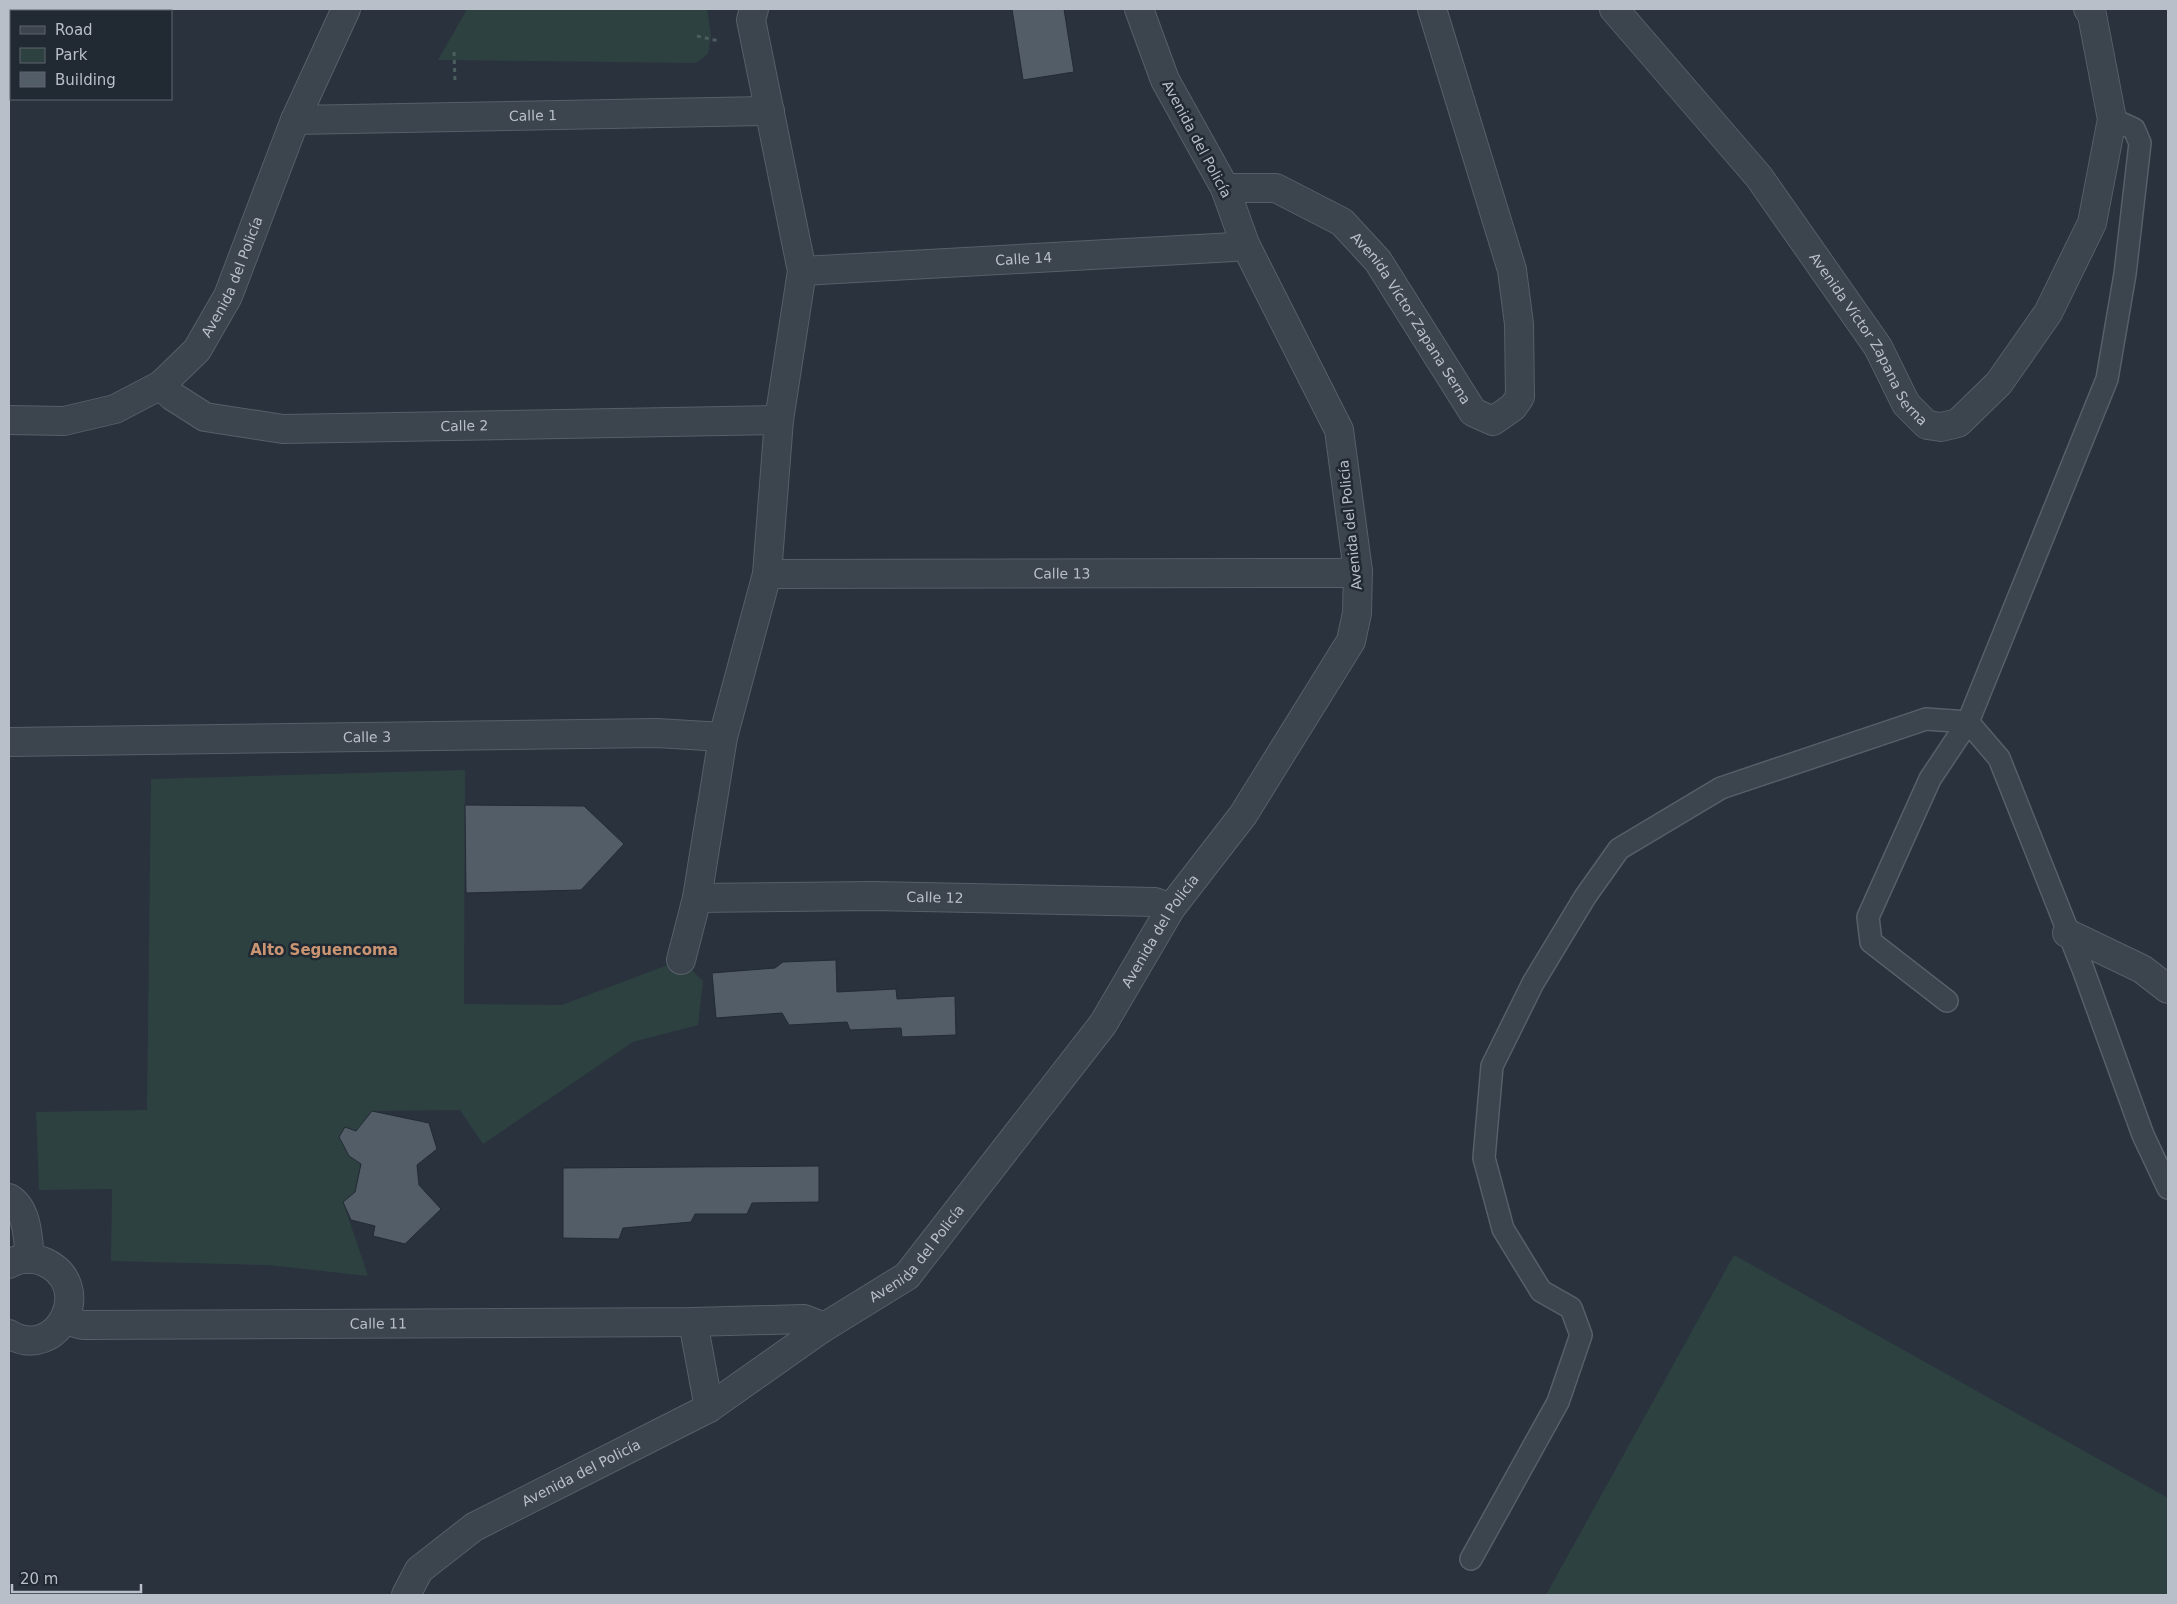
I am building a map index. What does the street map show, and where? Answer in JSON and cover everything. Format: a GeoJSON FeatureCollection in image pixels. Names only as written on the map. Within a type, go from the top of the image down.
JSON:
{"type":"FeatureCollection","features":[{"type":"Feature","properties":{"kind":"street","name":"Avenida del Policía"},"geometry":{"type":"LineString","coordinates":[[9,420],[64,420],[115,409],[161,385],[197,350],[228,296],[295,120],[346,9]]}},
{"type":"Feature","properties":{"kind":"street"},"geometry":{"type":"LineString","coordinates":[[681,960],[697,898],[723,738],[766,574],[779,420],[802,271],[751,20],[754,9]]}},
{"type":"Feature","properties":{"kind":"street","name":"Avenida del Policía"},"geometry":{"type":"LineString","coordinates":[[406,1595],[419,1570],[474,1527],[709,1408],[821,1329],[907,1276],[1103,1024],[1171,908],[1243,815],[1351,641],[1357,612],[1358,571],[1339,430],[1245,244],[1225,188],[1165,80],[1138,9]]}},
{"type":"Feature","properties":{"kind":"street","name":"Avenida Víctor Zapana Serna"},"geometry":{"type":"LineString","coordinates":[[1225,188],[1276,188],[1342,222],[1378,261],[1473,412],[1493,421],[1513,408],[1520,397],[1519,324],[1512,270],[1432,9]]}},
{"type":"Feature","properties":{"kind":"street","name":"Avenida Víctor Zapana Serna"},"geometry":{"type":"LineString","coordinates":[[1614,9],[1759,177],[1878,347],[1906,404],[1927,425],[1941,428],[1958,423],[1999,383],[2048,313],[2092,223],[2112,119],[2092,15],[2088,9]]}},
{"type":"Feature","properties":{"kind":"street","name":"Calle 1"},"geometry":{"type":"LineString","coordinates":[[295,120],[770,111]]}},
{"type":"Feature","properties":{"kind":"street","name":"Calle 14"},"geometry":{"type":"LineString","coordinates":[[802,271],[1234,247],[1245,244]]}},
{"type":"Feature","properties":{"kind":"street","name":"Calle 2"},"geometry":{"type":"LineString","coordinates":[[161,385],[172,396],[205,417],[284,429],[779,420]]}},
{"type":"Feature","properties":{"kind":"street","name":"Calle 13"},"geometry":{"type":"LineString","coordinates":[[766,574],[1340,573],[1358,571]]}},
{"type":"Feature","properties":{"kind":"street","name":"Calle 3"},"geometry":{"type":"LineString","coordinates":[[9,742],[657,733],[723,738]]}},
{"type":"Feature","properties":{"kind":"street","name":"Calle 12"},"geometry":{"type":"LineString","coordinates":[[697,898],[873,896],[1155,902],[1171,908]]}},
{"type":"Feature","properties":{"kind":"street"},"geometry":{"type":"LineString","coordinates":[[2067,933],[2142,969],[2168,990]]}},
{"type":"Feature","properties":{"kind":"street"},"geometry":{"type":"LineString","coordinates":[[9,1198],[14,1201],[26,1224],[19,1261],[47,1263],[62,1276],[70,1302],[64,1320],[58,1328],[42,1338],[24,1340],[9,1334]]}},
{"type":"Feature","properties":{"kind":"street","name":"Calle 11"},"geometry":{"type":"LineString","coordinates":[[64,1320],[83,1325],[694,1322],[804,1319],[817,1324],[821,1329]]}},
{"type":"Feature","properties":{"kind":"street"},"geometry":{"type":"LineString","coordinates":[[694,1322],[709,1408]]}},
{"type":"Feature","properties":{"kind":"lane"},"geometry":{"type":"LineString","coordinates":[[1947,1001],[1871,942],[1868,917],[1930,779],[1968,722],[2107,380],[2125,274],[2140,143],[2134,129],[2112,119]]}},
{"type":"Feature","properties":{"kind":"lane"},"geometry":{"type":"LineString","coordinates":[[1471,1559],[1558,1402],[1582,1335],[1571,1308],[1541,1291],[1503,1229],[1484,1158],[1492,1066],[1533,983],[1585,897],[1619,850],[1721,788],[1926,719],[1968,722],[1999,758],[2067,933],[2083,969],[2143,1135],[2168,1188]]}},
{"type":"Feature","properties":{"kind":"green space"},"geometry":{"type":"Polygon","coordinates":[[[467,9],[707,9],[711,36],[708,54],[696,63],[438,60],[467,9]]]}},
{"type":"Feature","properties":{"kind":"green space"},"geometry":{"type":"Polygon","coordinates":[[[465,770],[464,1004],[562,1005],[681,960],[703,981],[698,1025],[633,1042],[483,1144],[460,1110],[372,1111],[356,1131],[345,1128],[339,1137],[349,1156],[361,1164],[355,1192],[343,1202],[368,1276],[268,1265],[111,1261],[112,1189],[39,1190],[36,1112],[147,1110],[151,779],[465,770]]]}},
{"type":"Feature","properties":{"kind":"green space"},"geometry":{"type":"Polygon","coordinates":[[[1734,1255],[2168,1498],[2168,1595],[1546,1595],[1734,1255]]]}},
{"type":"Feature","properties":{"kind":"building"},"geometry":{"type":"Polygon","coordinates":[[[1012,9],[1064,9],[1074,72],[1023,80],[1012,9]]]}},
{"type":"Feature","properties":{"kind":"building"},"geometry":{"type":"Polygon","coordinates":[[[465,805],[584,806],[624,844],[581,890],[466,893],[465,805]]]}},
{"type":"Feature","properties":{"kind":"building"},"geometry":{"type":"Polygon","coordinates":[[[836,960],[837,992],[896,989],[897,999],[955,996],[956,1035],[902,1037],[901,1028],[850,1030],[847,1022],[789,1025],[782,1013],[716,1018],[712,973],[775,968],[783,962],[836,960]]]}},
{"type":"Feature","properties":{"kind":"building"},"geometry":{"type":"Polygon","coordinates":[[[372,1111],[429,1123],[437,1149],[417,1165],[419,1185],[441,1209],[405,1244],[373,1236],[375,1226],[351,1220],[343,1202],[355,1192],[361,1164],[349,1156],[339,1137],[345,1127],[356,1131],[372,1111]]]}},
{"type":"Feature","properties":{"kind":"building"},"geometry":{"type":"Polygon","coordinates":[[[819,1166],[819,1202],[752,1203],[747,1214],[695,1214],[691,1222],[623,1228],[619,1239],[563,1238],[563,1168],[819,1166]]]}},
{"type":"Feature","properties":{"kind":"district","name":"Alto Seguencoma"},"geometry":{"type":"Point","coordinates":[324,950]}}]}
